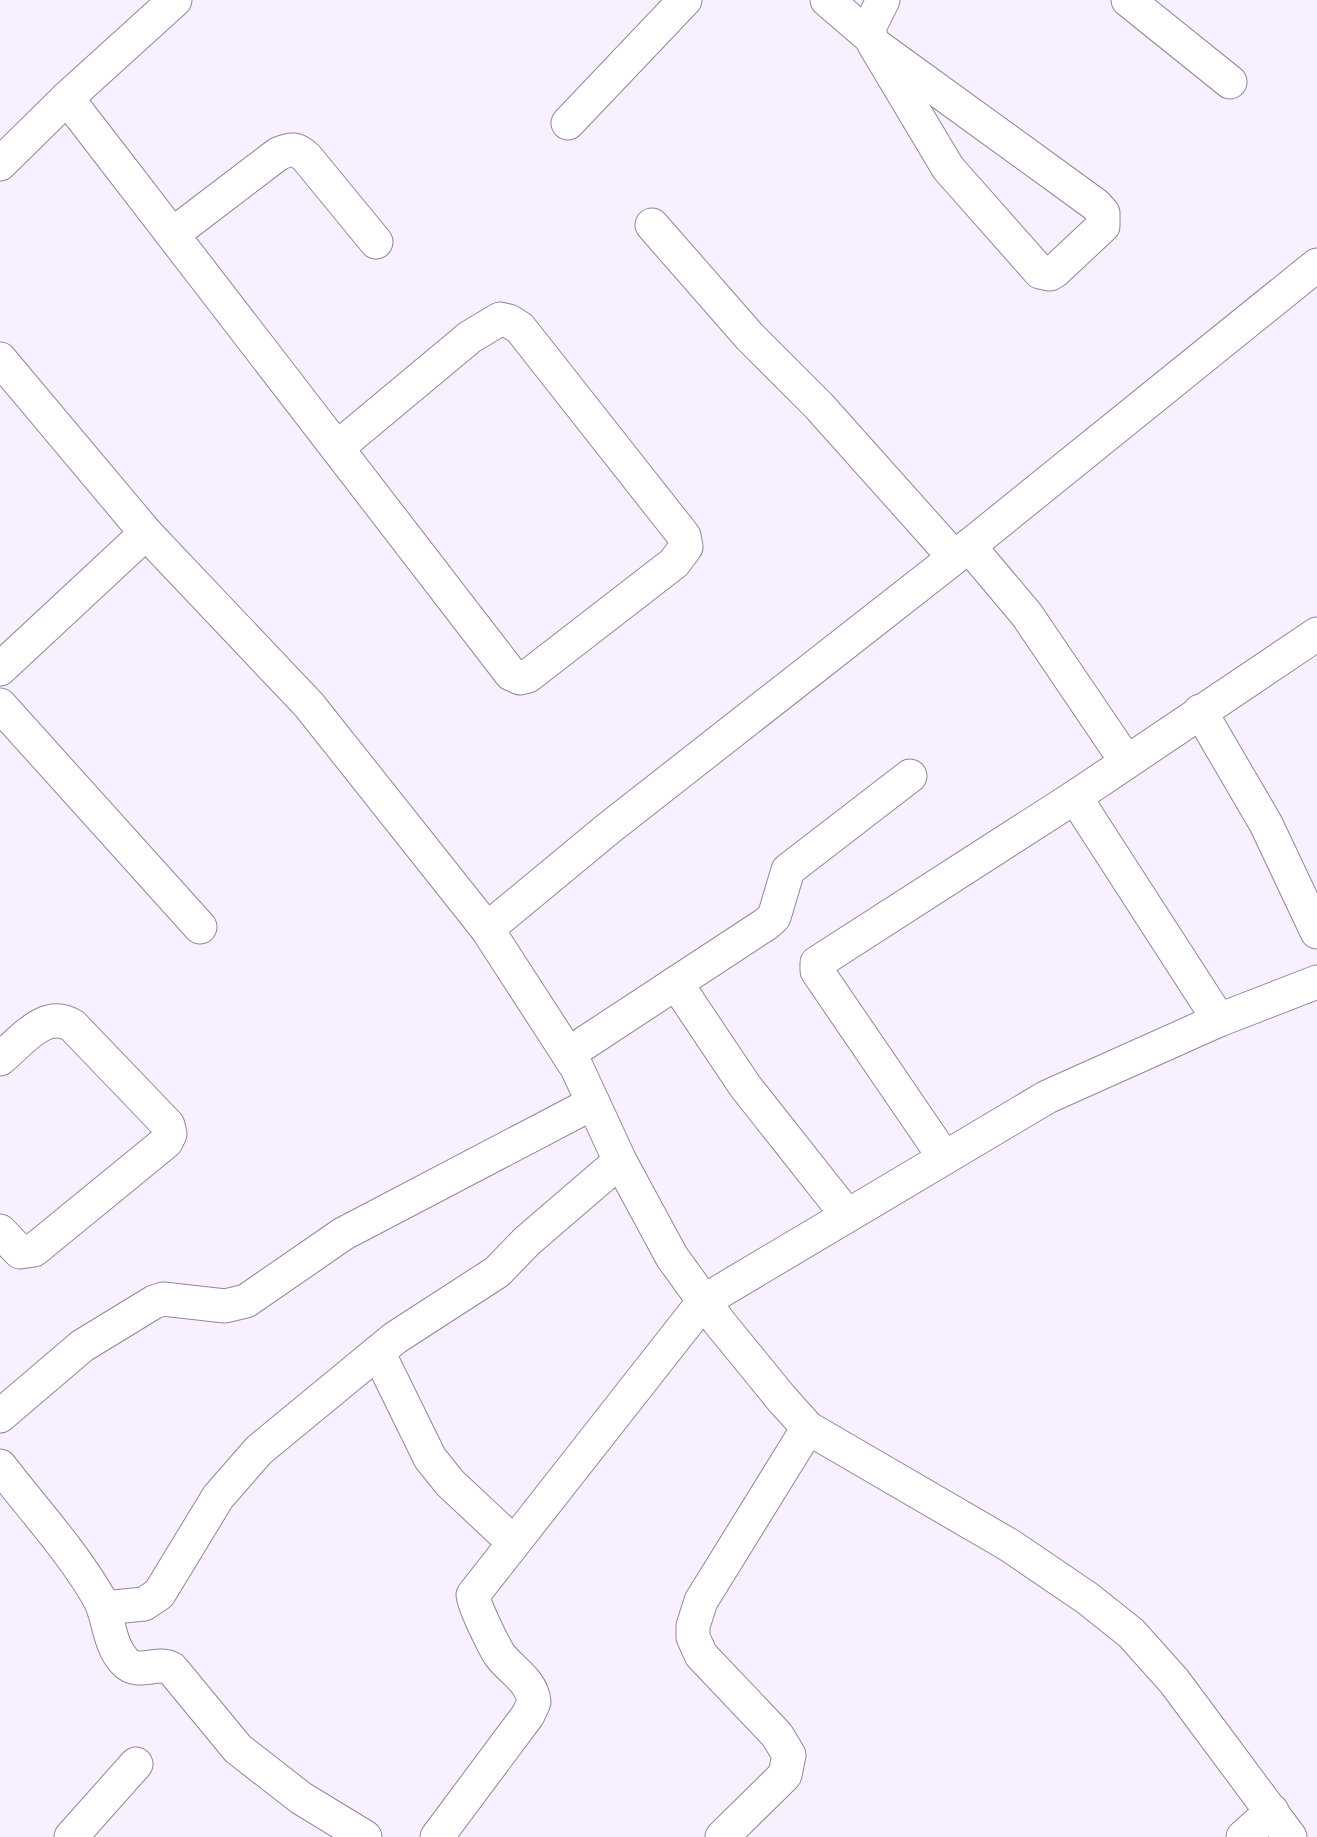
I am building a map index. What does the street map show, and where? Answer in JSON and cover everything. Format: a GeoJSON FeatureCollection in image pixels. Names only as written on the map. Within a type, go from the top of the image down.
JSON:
{"type":"FeatureCollection","features":[{"type":"Feature","properties":{"kind":"street"},"geometry":{"type":"LineString","coordinates":[[0,165],[67,98],[175,0]]}},
{"type":"Feature","properties":{"kind":"street"},"geometry":{"type":"LineString","coordinates":[[568,123],[685,0]]}},
{"type":"Feature","properties":{"kind":"street"},"geometry":{"type":"LineString","coordinates":[[827,0],[871,40],[1096,205],[1103,213],[1103,226],[1055,271],[1050,274],[1040,272],[948,168],[871,40],[870,23],[883,0]]}},
{"type":"Feature","properties":{"kind":"street"},"geometry":{"type":"LineString","coordinates":[[1128,0],[1230,82]]}},
{"type":"Feature","properties":{"kind":"street"},"geometry":{"type":"LineString","coordinates":[[67,98],[511,674],[520,678],[528,676],[674,563],[686,547],[684,536],[520,328],[509,321],[500,320],[470,337],[338,447]]}},
{"type":"Feature","properties":{"kind":"street"},"geometry":{"type":"LineString","coordinates":[[173,234],[278,154],[288,149],[299,150],[307,158],[376,242]]}},
{"type":"Feature","properties":{"kind":"street"},"geometry":{"type":"LineString","coordinates":[[652,225],[750,337],[1028,615],[1125,761]]}},
{"type":"Feature","properties":{"kind":"street"},"geometry":{"type":"LineString","coordinates":[[488,929],[609,828],[962,551],[1317,265]]}},
{"type":"Feature","properties":{"kind":"street"},"geometry":{"type":"LineString","coordinates":[[0,359],[146,533],[309,705],[488,929],[568,1054],[620,1161],[672,1257],[704,1301],[808,1428],[1010,1545],[1087,1598],[1131,1633],[1174,1681],[1281,1824],[1244,1837]]}},
{"type":"Feature","properties":{"kind":"street"},"geometry":{"type":"LineString","coordinates":[[0,669],[146,533]]}},
{"type":"Feature","properties":{"kind":"street"},"geometry":{"type":"LineString","coordinates":[[944,1157],[817,972],[816,965],[913,899],[1075,797],[1200,711],[1317,636]]}},
{"type":"Feature","properties":{"kind":"street"},"geometry":{"type":"LineString","coordinates":[[0,705],[200,927]]}},
{"type":"Feature","properties":{"kind":"street"},"geometry":{"type":"LineString","coordinates":[[1200,711],[1266,824],[1317,932]]}},
{"type":"Feature","properties":{"kind":"street"},"geometry":{"type":"LineString","coordinates":[[568,1054],[766,924],[774,917],[788,870],[910,776]]}},
{"type":"Feature","properties":{"kind":"street"},"geometry":{"type":"LineString","coordinates":[[1075,797],[1219,1020]]}},
{"type":"Feature","properties":{"kind":"street"},"geometry":{"type":"LineString","coordinates":[[436,1837],[528,1715],[534,1701],[529,1686],[498,1652],[472,1602],[474,1593],[704,1301],[1047,1097],[1219,1020],[1317,982]]}},
{"type":"Feature","properties":{"kind":"street"},"geometry":{"type":"LineString","coordinates":[[676,983],[745,1086],[848,1215]]}},
{"type":"Feature","properties":{"kind":"street"},"geometry":{"type":"LineString","coordinates":[[0,1059],[42,1024],[52,1019],[62,1019],[73,1026],[168,1125],[170,1134],[166,1142],[34,1251],[20,1251],[0,1231]]}},
{"type":"Feature","properties":{"kind":"street"},"geometry":{"type":"LineString","coordinates":[[0,1416],[82,1346],[154,1302],[163,1299],[225,1306],[246,1301],[343,1234],[593,1103]]}},
{"type":"Feature","properties":{"kind":"street"},"geometry":{"type":"LineString","coordinates":[[104,1608],[144,1604],[159,1594],[218,1497],[259,1450],[403,1332],[497,1272],[527,1241],[620,1161]]}},
{"type":"Feature","properties":{"kind":"street"},"geometry":{"type":"LineString","coordinates":[[378,1352],[430,1458],[450,1483],[513,1542]]}},
{"type":"Feature","properties":{"kind":"street"},"geometry":{"type":"LineString","coordinates":[[722,1837],[785,1775],[789,1755],[777,1735],[701,1654],[693,1637],[694,1617],[701,1601],[808,1428]]}},
{"type":"Feature","properties":{"kind":"street"},"geometry":{"type":"LineString","coordinates":[[0,1466],[84,1575],[104,1608],[112,1641],[125,1662],[140,1668],[166,1665],[172,1669],[237,1749],[301,1798],[365,1837]]}},
{"type":"Feature","properties":{"kind":"street"},"geometry":{"type":"LineString","coordinates":[[71,1837],[136,1764]]}}]}
